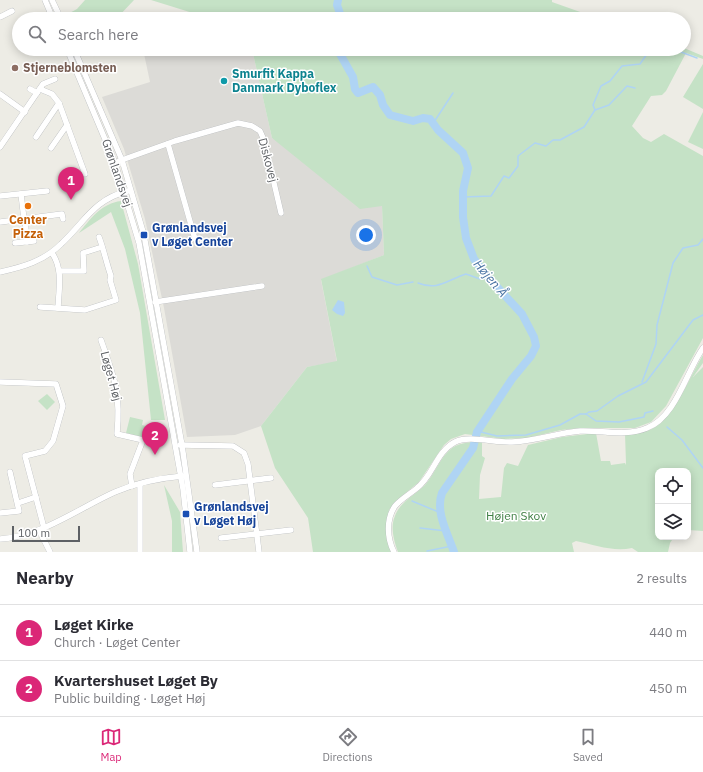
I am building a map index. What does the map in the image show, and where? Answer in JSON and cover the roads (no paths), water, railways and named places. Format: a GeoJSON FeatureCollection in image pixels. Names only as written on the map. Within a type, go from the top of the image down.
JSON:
{"type":"FeatureCollection","features":[{"type":"Feature","properties":{"kind":"street"},"geometry":{"type":"LineString","coordinates":[[45,0],[50,12]]}},
{"type":"Feature","properties":{"kind":"street"},"geometry":{"type":"LineString","coordinates":[[52,0],[58,12]]}},
{"type":"Feature","properties":{"kind":"street"},"geometry":{"type":"LineString","coordinates":[[0,17],[12,11]]}},
{"type":"Feature","properties":{"kind":"street","name":"Grønlandsvej"},"geometry":{"type":"LineString","coordinates":[[70,56],[115,163],[125,191],[139,243],[151,302],[176,446],[190,552]]}},
{"type":"Feature","properties":{"kind":"street","name":"Grønlandsvej"},"geometry":{"type":"LineString","coordinates":[[77,56],[122,160],[144,235],[158,301],[187,476],[197,552]]}},
{"type":"Feature","properties":{"kind":"street"},"geometry":{"type":"LineString","coordinates":[[0,147],[43,84],[55,79]]}},
{"type":"Feature","properties":{"kind":"street"},"geometry":{"type":"LineString","coordinates":[[30,89],[52,94],[59,104],[85,174]]}},
{"type":"Feature","properties":{"kind":"street"},"geometry":{"type":"LineString","coordinates":[[0,94],[25,112]]}},
{"type":"Feature","properties":{"kind":"street"},"geometry":{"type":"LineString","coordinates":[[36,137],[59,104]]}},
{"type":"Feature","properties":{"kind":"street","name":"Diskovej"},"geometry":{"type":"LineString","coordinates":[[115,163],[212,130],[238,123],[252,126],[260,131],[264,140],[281,213]]}},
{"type":"Feature","properties":{"kind":"street"},"geometry":{"type":"LineString","coordinates":[[51,148],[67,125]]}},
{"type":"Feature","properties":{"kind":"street"},"geometry":{"type":"LineString","coordinates":[[168,144],[195,239]]}},
{"type":"Feature","properties":{"kind":"street"},"geometry":{"type":"LineString","coordinates":[[0,272],[26,266],[52,253],[68,238],[95,207],[125,191],[132,190]]}},
{"type":"Feature","properties":{"kind":"street"},"geometry":{"type":"LineString","coordinates":[[0,196],[47,191]]}},
{"type":"Feature","properties":{"kind":"street"},"geometry":{"type":"LineString","coordinates":[[21,194],[27,242]]}},
{"type":"Feature","properties":{"kind":"street"},"geometry":{"type":"LineString","coordinates":[[0,222],[62,214],[63,219]]}},
{"type":"Feature","properties":{"kind":"street"},"geometry":{"type":"LineString","coordinates":[[40,307],[85,310],[116,300],[110,280],[111,276],[99,237]]}},
{"type":"Feature","properties":{"kind":"street"},"geometry":{"type":"LineString","coordinates":[[15,243],[34,241]]}},
{"type":"Feature","properties":{"kind":"street"},"geometry":{"type":"LineString","coordinates":[[60,271],[84,271],[84,253],[102,247]]}},
{"type":"Feature","properties":{"kind":"street"},"geometry":{"type":"LineString","coordinates":[[52,253],[59,264],[60,271],[58,308]]}},
{"type":"Feature","properties":{"kind":"street"},"geometry":{"type":"LineString","coordinates":[[151,302],[262,286]]}},
{"type":"Feature","properties":{"kind":"street","name":"Løget Høj"},"geometry":{"type":"LineString","coordinates":[[101,340],[117,392],[119,410],[117,434],[143,440],[130,474],[132,486]]}},
{"type":"Feature","properties":{"kind":"street"},"geometry":{"type":"LineString","coordinates":[[394,552],[390,542],[389,523],[395,506],[423,482],[440,455],[451,444],[461,439],[512,442],[571,432],[628,432],[647,428],[668,412],[703,348]]}},
{"type":"Feature","properties":{"kind":"street"},"geometry":{"type":"LineString","coordinates":[[0,382],[56,384],[63,406],[53,441],[45,451],[25,456],[42,529],[50,552]]}},
{"type":"Feature","properties":{"kind":"street"},"geometry":{"type":"LineString","coordinates":[[176,446],[233,446],[239,448],[247,458],[259,552]]}},
{"type":"Feature","properties":{"kind":"street"},"geometry":{"type":"LineString","coordinates":[[0,513],[19,511],[10,472]]}},
{"type":"Feature","properties":{"kind":"street"},"geometry":{"type":"LineString","coordinates":[[0,539],[12,538],[42,529],[132,486],[180,476],[187,476]]}},
{"type":"Feature","properties":{"kind":"street"},"geometry":{"type":"LineString","coordinates":[[215,486],[271,478]]}},
{"type":"Feature","properties":{"kind":"street"},"geometry":{"type":"LineString","coordinates":[[140,484],[140,552]]}},
{"type":"Feature","properties":{"kind":"street"},"geometry":{"type":"LineString","coordinates":[[18,503],[36,498]]}},
{"type":"Feature","properties":{"kind":"street"},"geometry":{"type":"LineString","coordinates":[[221,538],[291,530]]}},
{"type":"Feature","properties":{"kind":"water"},"geometry":{"type":"Polygon","coordinates":[[[338,300],[344,302],[345,313],[343,316],[332,310],[338,300]]]}},
{"type":"Feature","properties":{"kind":"waterway","name":"Højen Å"},"geometry":{"type":"LineString","coordinates":[[338,0],[337,5],[340,12]]}},
{"type":"Feature","properties":{"kind":"waterway","name":"Højen Å"},"geometry":{"type":"LineString","coordinates":[[341,56],[353,77],[355,89],[358,93],[373,87],[380,95],[383,105],[390,115],[413,121],[423,118],[430,119],[438,130],[463,153],[468,168],[463,191],[463,217],[466,238],[474,259],[487,276],[522,314],[534,337],[536,346],[531,356],[512,379],[477,432],[473,448],[442,493],[440,500],[441,515],[454,552]]}},
{"type":"Feature","properties":{"kind":"waterway"},"geometry":{"type":"LineString","coordinates":[[463,197],[491,196],[504,176],[509,178],[518,166],[518,156],[535,143],[546,146],[553,140],[560,140],[584,127],[595,110],[593,105],[601,86],[610,81],[622,66],[640,64],[646,56]]}},
{"type":"Feature","properties":{"kind":"waterway"},"geometry":{"type":"LineString","coordinates":[[691,56],[697,58]]}},
{"type":"Feature","properties":{"kind":"waterway"},"geometry":{"type":"LineString","coordinates":[[595,110],[609,105],[627,86],[635,88]]}},
{"type":"Feature","properties":{"kind":"waterway"},"geometry":{"type":"LineString","coordinates":[[434,122],[453,93]]}},
{"type":"Feature","properties":{"kind":"waterway"},"geometry":{"type":"LineString","coordinates":[[642,382],[656,344],[657,325],[673,263],[683,248],[698,245],[703,239]]}},
{"type":"Feature","properties":{"kind":"waterway"},"geometry":{"type":"LineString","coordinates":[[367,266],[372,277],[397,285],[413,282]]}},
{"type":"Feature","properties":{"kind":"waterway"},"geometry":{"type":"LineString","coordinates":[[418,283],[431,286],[437,285],[466,274],[480,279],[485,273]]}},
{"type":"Feature","properties":{"kind":"waterway"},"geometry":{"type":"LineString","coordinates":[[586,414],[597,411],[618,396],[646,382],[693,320],[703,315]]}},
{"type":"Feature","properties":{"kind":"waterway"},"geometry":{"type":"LineString","coordinates":[[477,431],[497,436],[526,435],[560,425],[580,414],[586,414],[596,421],[619,422],[644,417],[645,413],[653,411]]}},
{"type":"Feature","properties":{"kind":"waterway"},"geometry":{"type":"LineString","coordinates":[[667,427],[682,440],[703,468]]}},
{"type":"Feature","properties":{"kind":"waterway"},"geometry":{"type":"LineString","coordinates":[[412,501],[441,513]]}},
{"type":"Feature","properties":{"kind":"waterway"},"geometry":{"type":"LineString","coordinates":[[420,528],[446,531]]}},
{"type":"Feature","properties":{"kind":"waterway"},"geometry":{"type":"LineString","coordinates":[[427,551],[452,546]]}},
{"type":"Feature","properties":{"kind":"place","name":"Stjerneblomsten"},"geometry":{"type":"Point","coordinates":[15,68]}},
{"type":"Feature","properties":{"kind":"place","name":"Smurfit Kappa Danmark Dyboflex"},"geometry":{"type":"Point","coordinates":[224,81]}},
{"type":"Feature","properties":{"kind":"place","name":"Løget Kirke"},"geometry":{"type":"Point","coordinates":[71,200]}},
{"type":"Feature","properties":{"kind":"place","name":"Center Pizza"},"geometry":{"type":"Point","coordinates":[28,206]}},
{"type":"Feature","properties":{"kind":"place","name":"Grønlandsvej v Løget Center"},"geometry":{"type":"Point","coordinates":[144,235]}},
{"type":"Feature","properties":{"kind":"place","name":"Kvartershuset Løget By"},"geometry":{"type":"Point","coordinates":[155,455]}},
{"type":"Feature","properties":{"kind":"place","name":"Grønlandsvej v Løget Høj"},"geometry":{"type":"Point","coordinates":[186,514]}},
{"type":"Feature","properties":{"kind":"park label","name":"Højen Skov"},"geometry":{"type":"Point","coordinates":[516,516]}}]}
